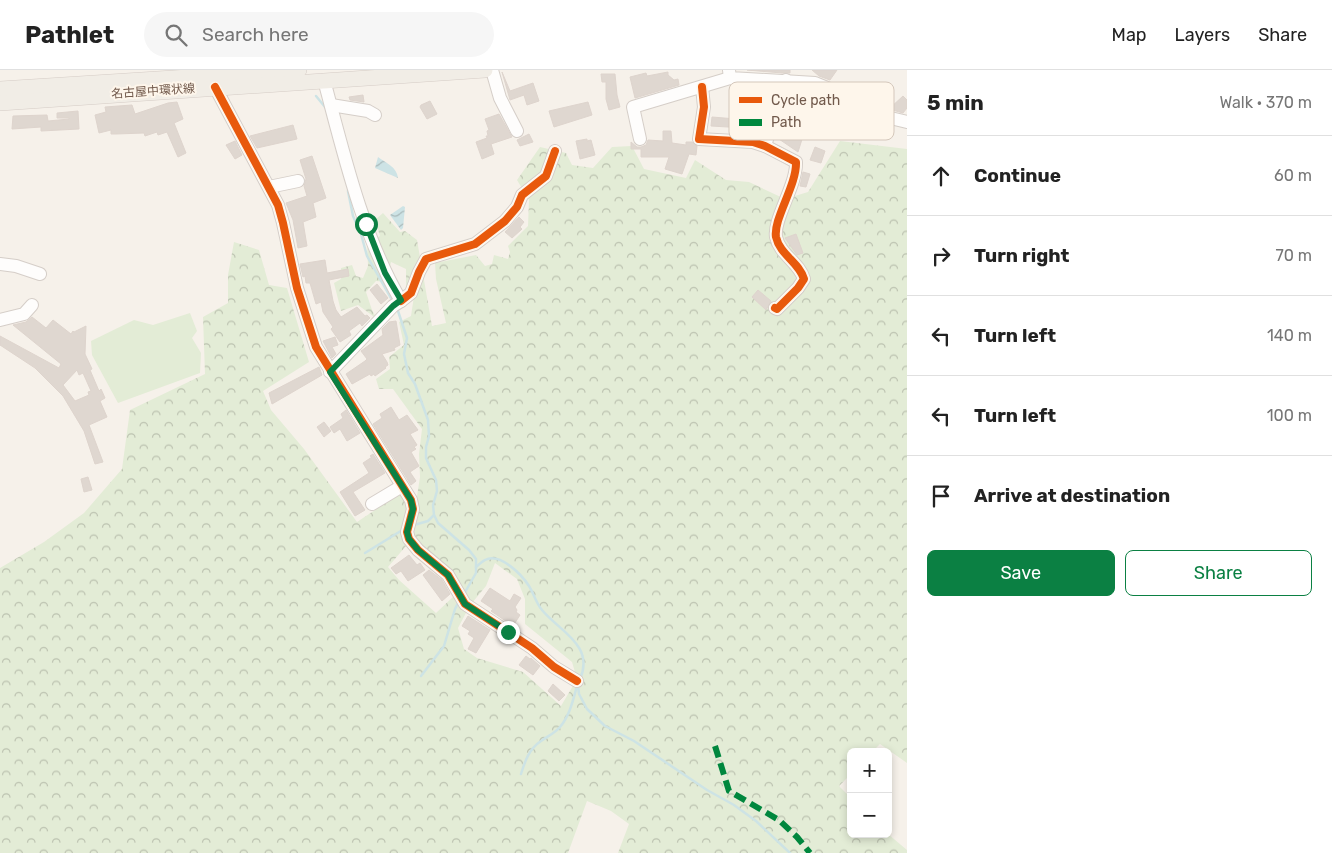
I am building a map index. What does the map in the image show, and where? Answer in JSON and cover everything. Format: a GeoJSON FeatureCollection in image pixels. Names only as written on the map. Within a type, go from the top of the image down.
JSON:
{"type":"FeatureCollection","features":[{"type":"Feature","properties":{"kind":"main road","name":"名古屋中環状線"},"geometry":{"type":"LineString","coordinates":[[0,90],[152,75],[298,70]]}},
{"type":"Feature","properties":{"kind":"main road","name":"名古屋中環状線"},"geometry":{"type":"LineString","coordinates":[[0,103],[324,80],[395,73],[485,70]]}},
{"type":"Feature","properties":{"kind":"street"},"geometry":{"type":"LineString","coordinates":[[492,70],[500,98],[517,131]]}},
{"type":"Feature","properties":{"kind":"street"},"geometry":{"type":"LineString","coordinates":[[640,139],[633,107],[702,87],[729,74],[800,82]]}},
{"type":"Feature","properties":{"kind":"street"},"geometry":{"type":"LineString","coordinates":[[324,80],[375,248],[385,273],[401,300]]}},
{"type":"Feature","properties":{"kind":"street"},"geometry":{"type":"LineString","coordinates":[[215,87],[278,205],[297,288],[316,347],[411,500],[413,509],[407,532],[409,539],[418,550],[448,575],[465,604],[532,648],[554,667],[576,681]]}},
{"type":"Feature","properties":{"kind":"street"},"geometry":{"type":"LineString","coordinates":[[702,87],[704,108],[699,139],[753,142],[796,162],[789,196],[776,231],[777,239],[782,249],[789,259],[801,270],[804,279],[798,288],[777,309],[775,308]]}},
{"type":"Feature","properties":{"kind":"street"},"geometry":{"type":"LineString","coordinates":[[331,105],[368,111],[374,115]]}},
{"type":"Feature","properties":{"kind":"street"},"geometry":{"type":"LineString","coordinates":[[894,119],[907,122]]}},
{"type":"Feature","properties":{"kind":"street"},"geometry":{"type":"LineString","coordinates":[[765,146],[767,140]]}},
{"type":"Feature","properties":{"kind":"street"},"geometry":{"type":"LineString","coordinates":[[330,372],[393,306],[412,293],[419,272],[426,259],[476,244],[505,221],[517,207],[522,195],[546,176],[555,151]]}},
{"type":"Feature","properties":{"kind":"street"},"geometry":{"type":"LineString","coordinates":[[269,187],[298,181]]}},
{"type":"Feature","properties":{"kind":"street"},"geometry":{"type":"LineString","coordinates":[[0,264],[16,266],[40,274]]}},
{"type":"Feature","properties":{"kind":"street"},"geometry":{"type":"LineString","coordinates":[[0,320],[24,314],[32,305]]}},
{"type":"Feature","properties":{"kind":"street"},"geometry":{"type":"LineString","coordinates":[[372,504],[402,486]]}},
{"type":"Feature","properties":{"kind":"green space"},"geometry":{"type":"Polygon","coordinates":[[[840,141],[907,149],[907,763],[892,752],[892,748],[886,748],[880,744],[876,748],[847,748],[847,778],[839,786],[847,794],[847,838],[892,837],[907,850],[907,853],[618,853],[629,824],[611,811],[587,801],[568,853],[0,853],[0,568],[44,542],[84,513],[122,469],[130,410],[205,374],[203,317],[228,303],[228,275],[234,242],[259,250],[269,285],[287,288],[309,362],[263,391],[271,410],[304,449],[357,522],[402,492],[407,502],[404,541],[406,546],[388,567],[399,580],[436,613],[455,595],[467,611],[458,628],[464,649],[477,658],[523,672],[561,706],[577,679],[572,662],[525,624],[525,599],[517,579],[495,563],[486,586],[472,603],[414,538],[412,529],[420,477],[419,454],[422,429],[393,389],[379,389],[376,379],[390,369],[389,357],[404,345],[399,322],[411,316],[414,296],[406,287],[406,269],[391,262],[386,282],[376,281],[366,292],[377,319],[358,305],[341,311],[334,283],[341,279],[341,268],[352,265],[356,276],[363,278],[368,266],[367,243],[380,236],[375,220],[383,213],[400,232],[405,231],[417,240],[432,326],[446,323],[436,279],[435,263],[476,255],[485,266],[492,264],[494,255],[508,259],[510,252],[508,246],[528,226],[529,200],[517,180],[540,147],[566,153],[572,165],[593,168],[612,147],[632,146],[644,169],[686,178],[695,160],[726,180],[749,182],[785,199],[808,192],[840,141]]]}},
{"type":"Feature","properties":{"kind":"green space"},"geometry":{"type":"Polygon","coordinates":[[[190,313],[197,331],[192,338],[201,353],[200,373],[118,403],[92,355],[91,341],[134,320],[153,325],[190,313]]]}},
{"type":"Feature","properties":{"kind":"water"},"geometry":{"type":"Polygon","coordinates":[[[378,157],[396,171],[398,178],[375,168],[378,157]]]}},
{"type":"Feature","properties":{"kind":"water"},"geometry":{"type":"Polygon","coordinates":[[[403,206],[405,207],[403,228],[401,230],[390,215],[403,206]]]}},
{"type":"Feature","properties":{"kind":"building"},"geometry":{"type":"Polygon","coordinates":[[[747,70],[790,70],[790,73],[782,73],[747,70]]]}},
{"type":"Feature","properties":{"kind":"building"},"geometry":{"type":"Polygon","coordinates":[[[812,70],[837,70],[830,80],[819,76],[812,70]]]}},
{"type":"Feature","properties":{"kind":"building"},"geometry":{"type":"Polygon","coordinates":[[[502,72],[510,91],[533,83],[539,101],[527,105],[524,95],[510,100],[502,72]]]}},
{"type":"Feature","properties":{"kind":"building"},"geometry":{"type":"Polygon","coordinates":[[[668,72],[668,75],[674,80],[678,79],[679,85],[635,98],[630,77],[646,73],[647,76],[668,72]]]}},
{"type":"Feature","properties":{"kind":"building"},"geometry":{"type":"Polygon","coordinates":[[[601,74],[615,74],[620,107],[609,110],[606,99],[606,82],[602,82],[601,74]]]}},
{"type":"Feature","properties":{"kind":"building"},"geometry":{"type":"Polygon","coordinates":[[[363,95],[364,102],[350,100],[349,97],[363,95]]]}},
{"type":"Feature","properties":{"kind":"building"},"geometry":{"type":"Polygon","coordinates":[[[903,96],[907,100],[907,108],[903,113],[894,110],[894,104],[903,96]]]}},
{"type":"Feature","properties":{"kind":"building"},"geometry":{"type":"Polygon","coordinates":[[[430,101],[437,114],[427,119],[420,107],[430,101]]]}},
{"type":"Feature","properties":{"kind":"building"},"geometry":{"type":"Polygon","coordinates":[[[177,102],[183,119],[174,123],[186,153],[178,157],[167,132],[158,135],[157,132],[145,136],[144,133],[111,134],[111,130],[99,133],[95,115],[106,112],[105,107],[132,105],[135,114],[168,103],[177,102]]]}},
{"type":"Feature","properties":{"kind":"building"},"geometry":{"type":"Polygon","coordinates":[[[588,102],[592,115],[554,127],[549,111],[588,102]]]}},
{"type":"Feature","properties":{"kind":"building"},"geometry":{"type":"Polygon","coordinates":[[[78,111],[79,129],[41,131],[41,127],[12,129],[13,116],[47,115],[48,121],[69,119],[57,118],[57,113],[78,111]]]}},
{"type":"Feature","properties":{"kind":"building"},"geometry":{"type":"Polygon","coordinates":[[[499,114],[512,137],[491,144],[494,154],[482,159],[476,142],[488,136],[487,131],[489,130],[485,119],[499,114]]]}},
{"type":"Feature","properties":{"kind":"building"},"geometry":{"type":"Polygon","coordinates":[[[712,117],[729,118],[729,127],[711,126],[712,117]]]}},
{"type":"Feature","properties":{"kind":"building"},"geometry":{"type":"Polygon","coordinates":[[[293,125],[297,139],[257,148],[250,136],[293,125]]]}},
{"type":"Feature","properties":{"kind":"building"},"geometry":{"type":"Polygon","coordinates":[[[663,131],[671,131],[672,143],[686,145],[686,142],[692,142],[697,146],[696,155],[689,154],[682,174],[665,169],[669,157],[641,157],[641,149],[631,149],[631,142],[637,147],[641,147],[646,145],[648,140],[663,141],[663,131]]]}},
{"type":"Feature","properties":{"kind":"building"},"geometry":{"type":"Polygon","coordinates":[[[529,134],[533,142],[520,146],[517,140],[529,134]]]}},
{"type":"Feature","properties":{"kind":"building"},"geometry":{"type":"Polygon","coordinates":[[[587,139],[587,141],[591,140],[595,155],[580,159],[576,141],[587,139]]]}},
{"type":"Feature","properties":{"kind":"building"},"geometry":{"type":"Polygon","coordinates":[[[780,140],[802,140],[798,152],[780,140]]]}},
{"type":"Feature","properties":{"kind":"building"},"geometry":{"type":"Polygon","coordinates":[[[235,141],[242,155],[235,159],[226,145],[235,141]]]}},
{"type":"Feature","properties":{"kind":"building"},"geometry":{"type":"Polygon","coordinates":[[[815,147],[825,151],[821,163],[810,160],[815,147]]]}},
{"type":"Feature","properties":{"kind":"building"},"geometry":{"type":"Polygon","coordinates":[[[312,156],[326,198],[313,203],[316,217],[303,222],[307,246],[298,248],[293,220],[286,203],[307,196],[304,186],[306,179],[300,160],[312,156]]]}},
{"type":"Feature","properties":{"kind":"building"},"geometry":{"type":"Polygon","coordinates":[[[803,172],[810,174],[806,187],[800,186],[803,172]]]}},
{"type":"Feature","properties":{"kind":"building"},"geometry":{"type":"Polygon","coordinates":[[[519,217],[524,222],[520,227],[522,229],[512,238],[505,232],[519,217]]]}},
{"type":"Feature","properties":{"kind":"building"},"geometry":{"type":"Polygon","coordinates":[[[796,234],[803,253],[797,255],[785,238],[796,234]]]}},
{"type":"Feature","properties":{"kind":"building"},"geometry":{"type":"Polygon","coordinates":[[[325,260],[327,273],[348,269],[349,276],[329,280],[333,301],[341,317],[357,307],[365,316],[367,315],[370,318],[362,326],[360,323],[349,331],[351,335],[340,342],[331,329],[333,327],[323,312],[321,302],[316,304],[310,283],[306,283],[300,264],[325,260]]]}},
{"type":"Feature","properties":{"kind":"building"},"geometry":{"type":"Polygon","coordinates":[[[377,284],[388,298],[381,304],[370,290],[377,284]]]}},
{"type":"Feature","properties":{"kind":"building"},"geometry":{"type":"Polygon","coordinates":[[[758,290],[771,301],[766,310],[752,297],[758,290]]]}},
{"type":"Feature","properties":{"kind":"building"},"geometry":{"type":"Polygon","coordinates":[[[32,317],[46,328],[53,320],[71,334],[73,331],[86,326],[85,354],[99,391],[101,389],[105,398],[100,401],[107,417],[89,425],[103,462],[95,464],[84,431],[63,396],[35,368],[0,345],[0,336],[59,368],[61,364],[13,325],[26,322],[32,317]],[[77,370],[63,385],[75,401],[89,395],[88,392],[91,391],[83,373],[79,375],[77,370]]]}},
{"type":"Feature","properties":{"kind":"building"},"geometry":{"type":"Polygon","coordinates":[[[396,321],[400,345],[394,348],[395,350],[382,354],[388,365],[386,368],[375,376],[370,374],[352,384],[346,374],[367,359],[361,351],[383,335],[382,329],[389,322],[396,321]]]}},
{"type":"Feature","properties":{"kind":"building"},"geometry":{"type":"Polygon","coordinates":[[[335,337],[338,345],[332,347],[336,354],[332,358],[323,341],[335,337]]]}},
{"type":"Feature","properties":{"kind":"building"},"geometry":{"type":"Polygon","coordinates":[[[319,367],[322,375],[272,404],[269,393],[319,367]]]}},
{"type":"Feature","properties":{"kind":"building"},"geometry":{"type":"Polygon","coordinates":[[[391,407],[399,420],[407,415],[418,430],[410,434],[417,445],[414,447],[416,449],[411,452],[419,466],[410,472],[416,481],[411,485],[373,424],[382,418],[380,414],[391,407]]]}},
{"type":"Feature","properties":{"kind":"building"},"geometry":{"type":"Polygon","coordinates":[[[346,410],[360,433],[347,441],[340,429],[334,433],[330,427],[343,418],[341,414],[346,410]]]}},
{"type":"Feature","properties":{"kind":"building"},"geometry":{"type":"Polygon","coordinates":[[[324,422],[331,431],[324,437],[317,427],[324,422]]]}},
{"type":"Feature","properties":{"kind":"building"},"geometry":{"type":"Polygon","coordinates":[[[373,454],[385,473],[353,492],[365,510],[355,516],[340,492],[369,473],[363,463],[372,457],[370,456],[373,454]]]}},
{"type":"Feature","properties":{"kind":"building"},"geometry":{"type":"Polygon","coordinates":[[[88,477],[92,490],[84,492],[81,479],[88,477]]]}},
{"type":"Feature","properties":{"kind":"building"},"geometry":{"type":"Polygon","coordinates":[[[409,555],[417,565],[420,563],[425,570],[408,581],[401,571],[396,574],[391,568],[409,555]]]}},
{"type":"Feature","properties":{"kind":"building"},"geometry":{"type":"Polygon","coordinates":[[[429,570],[442,580],[450,594],[442,601],[423,575],[429,570]]]}},
{"type":"Feature","properties":{"kind":"building"},"geometry":{"type":"Polygon","coordinates":[[[490,588],[510,601],[514,594],[521,598],[515,607],[516,612],[520,615],[513,626],[491,611],[493,609],[481,601],[490,588]]]}},
{"type":"Feature","properties":{"kind":"building"},"geometry":{"type":"Polygon","coordinates":[[[468,616],[490,630],[476,653],[468,649],[474,638],[468,634],[470,631],[462,626],[468,616]]]}},
{"type":"Feature","properties":{"kind":"building"},"geometry":{"type":"Polygon","coordinates":[[[526,656],[540,666],[533,675],[519,665],[526,656]]]}},
{"type":"Feature","properties":{"kind":"building"},"geometry":{"type":"Polygon","coordinates":[[[553,684],[565,695],[559,701],[548,691],[553,684]]]}},
{"type":"Feature","properties":{"kind":"waterway"},"geometry":{"type":"LineString","coordinates":[[316,96],[325,107]]}},
{"type":"Feature","properties":{"kind":"waterway"},"geometry":{"type":"LineString","coordinates":[[348,191],[353,216],[361,234],[367,256],[392,300]]}},
{"type":"Feature","properties":{"kind":"waterway"},"geometry":{"type":"LineString","coordinates":[[397,308],[407,338],[404,354],[408,373],[415,384],[428,420],[429,436],[426,458],[436,480],[437,491],[433,505],[434,515],[438,523],[469,550],[476,559],[476,573],[464,594]]}},
{"type":"Feature","properties":{"kind":"waterway"},"geometry":{"type":"LineString","coordinates":[[414,525],[428,521],[434,515]]}},
{"type":"Feature","properties":{"kind":"waterway"},"geometry":{"type":"LineString","coordinates":[[365,553],[404,529]]}},
{"type":"Feature","properties":{"kind":"waterway"},"geometry":{"type":"LineString","coordinates":[[476,567],[485,560],[497,559],[510,566],[521,576],[529,586],[542,610],[579,648],[583,657],[580,679]]}},
{"type":"Feature","properties":{"kind":"waterway"},"geometry":{"type":"LineString","coordinates":[[421,676],[444,646],[458,603]]}},
{"type":"Feature","properties":{"kind":"waterway"},"geometry":{"type":"LineString","coordinates":[[578,685],[579,694],[587,709],[605,726],[634,741],[707,790],[734,805],[756,821],[790,853]]}},
{"type":"Feature","properties":{"kind":"waterway"},"geometry":{"type":"LineString","coordinates":[[521,774],[533,748],[556,731],[566,718],[577,686]]}},
{"type":"Feature","properties":{"kind":"marked path"},"geometry":{"type":"LineString","coordinates":[[715,746],[729,791],[779,820],[810,853]]}},
{"type":"Feature","properties":{"kind":"cycle path"},"geometry":{"type":"LineString","coordinates":[[215,87],[278,205],[297,288],[316,347],[411,500],[413,509],[407,532],[409,539],[418,550],[448,575],[465,604],[532,648],[554,667],[577,681]]}},
{"type":"Feature","properties":{"kind":"cycle path"},"geometry":{"type":"LineString","coordinates":[[702,87],[704,107],[699,139],[753,142],[796,162],[793,181],[778,221],[776,237],[781,249],[802,273],[804,279],[798,288],[777,309],[775,308]]}},
{"type":"Feature","properties":{"kind":"cycle path"},"geometry":{"type":"LineString","coordinates":[[401,301],[411,293],[426,259],[475,244],[505,221],[517,207],[522,195],[546,176],[555,151]]}},
{"type":"Feature","properties":{"kind":"route"},"geometry":{"type":"LineString","coordinates":[[366,224],[385,273],[401,300],[330,372],[411,500],[413,509],[407,532],[409,539],[418,550],[448,575],[465,604],[508,632]]}}]}
